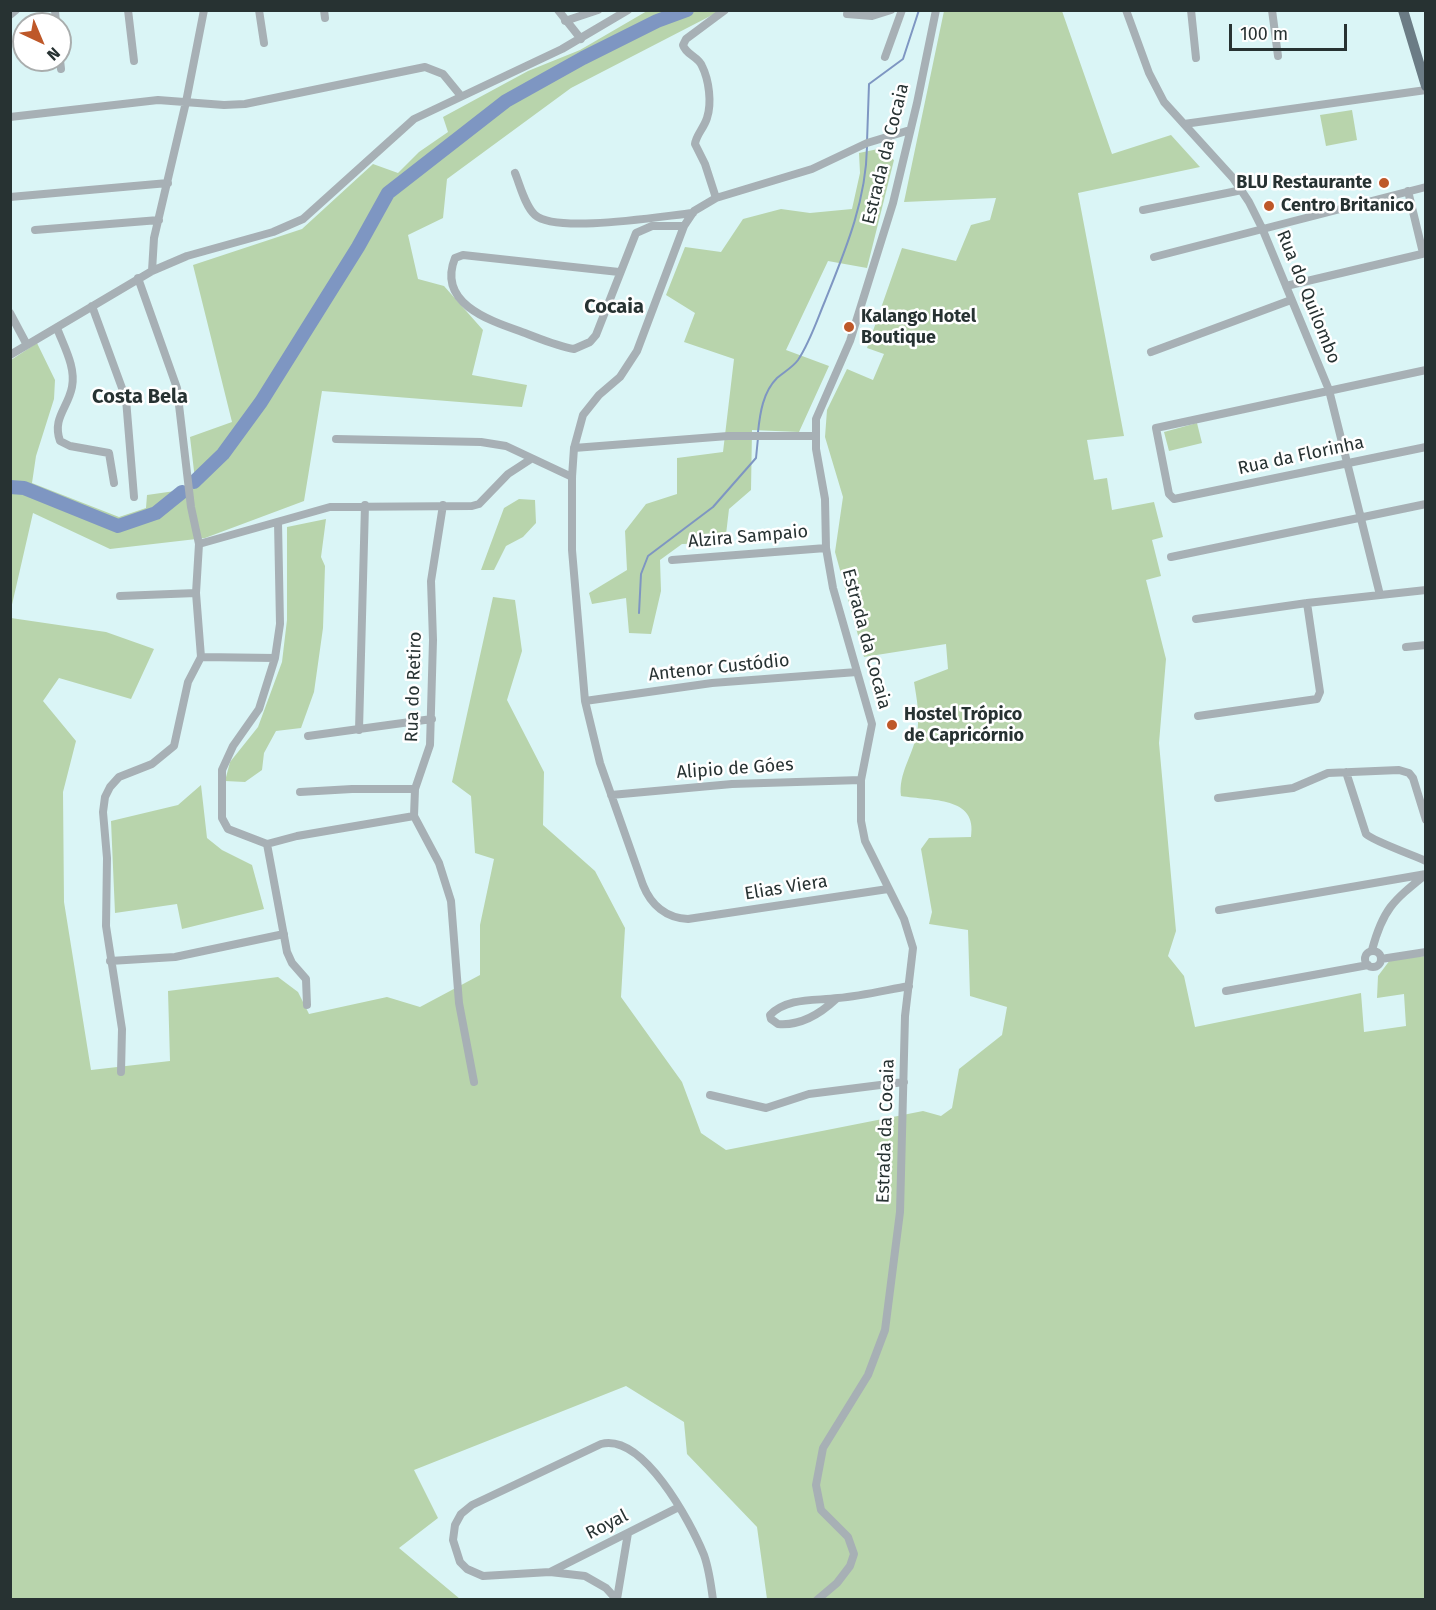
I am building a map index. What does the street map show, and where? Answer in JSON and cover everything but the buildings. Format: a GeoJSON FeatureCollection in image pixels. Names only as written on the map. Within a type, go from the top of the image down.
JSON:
{"type":"FeatureCollection","features":[{"type":"Feature","properties":{"kind":"main road"},"geometry":{"type":"LineString","coordinates":[[1402,10],[1425,88]]}},
{"type":"Feature","properties":{"kind":"street"},"geometry":{"type":"LineString","coordinates":[[10,15],[16,10]]}},
{"type":"Feature","properties":{"kind":"street"},"geometry":{"type":"LineString","coordinates":[[129,10],[134,61]]}},
{"type":"Feature","properties":{"kind":"street"},"geometry":{"type":"LineString","coordinates":[[152,271],[159,220],[204,10]]}},
{"type":"Feature","properties":{"kind":"street"},"geometry":{"type":"LineString","coordinates":[[259,10],[264,43]]}},
{"type":"Feature","properties":{"kind":"street"},"geometry":{"type":"LineString","coordinates":[[558,10],[581,39]]}},
{"type":"Feature","properties":{"kind":"street"},"geometry":{"type":"LineString","coordinates":[[565,21],[598,10]]}},
{"type":"Feature","properties":{"kind":"street"},"geometry":{"type":"LineString","coordinates":[[10,355],[152,271],[187,256],[273,232],[303,219],[398,131],[430,109],[581,39],[628,10]]}},
{"type":"Feature","properties":{"kind":"street"},"geometry":{"type":"LineString","coordinates":[[716,198],[705,164],[695,144],[707,119],[709,107],[705,73],[699,60],[686,51],[683,45],[686,39],[725,10]]}},
{"type":"Feature","properties":{"kind":"street"},"geometry":{"type":"LineString","coordinates":[[847,14],[872,16],[891,10]]}},
{"type":"Feature","properties":{"kind":"street"},"geometry":{"type":"LineString","coordinates":[[885,57],[902,10]]}},
{"type":"Feature","properties":{"kind":"street","name":"Estrada da Cocaia"},"geometry":{"type":"LineString","coordinates":[[821,1598],[844,1574],[854,1554],[848,1537],[821,1510],[816,1485],[823,1448],[868,1375],[885,1330],[900,1212],[905,1016],[913,966],[911,936],[865,841],[861,821],[861,780],[872,724],[833,588],[826,548],[825,499],[815,436],[816,419],[850,340],[890,213],[936,10]]}},
{"type":"Feature","properties":{"kind":"street","name":"Rua do Quilombo"},"geometry":{"type":"LineString","coordinates":[[1126,10],[1159,94],[1242,190],[1263,228],[1329,390],[1380,594]]}},
{"type":"Feature","properties":{"kind":"street"},"geometry":{"type":"LineString","coordinates":[[1191,10],[1196,57]]}},
{"type":"Feature","properties":{"kind":"street"},"geometry":{"type":"LineString","coordinates":[[1272,10],[1278,56]]}},
{"type":"Feature","properties":{"kind":"street"},"geometry":{"type":"LineString","coordinates":[[10,117],[158,100],[224,105],[245,104],[425,67],[443,74],[461,96]]}},
{"type":"Feature","properties":{"kind":"street"},"geometry":{"type":"LineString","coordinates":[[1184,124],[1355,101],[1425,88]]}},
{"type":"Feature","properties":{"kind":"street"},"geometry":{"type":"LineString","coordinates":[[888,888],[688,919],[660,909],[648,896],[611,795],[585,701],[572,550],[572,477],[574,448],[583,415],[599,395],[620,377],[638,351],[684,226],[693,213],[716,198],[812,169],[867,143],[910,130]]}},
{"type":"Feature","properties":{"kind":"street"},"geometry":{"type":"LineString","coordinates":[[515,173],[533,213],[549,221],[585,224],[693,213]]}},
{"type":"Feature","properties":{"kind":"street"},"geometry":{"type":"LineString","coordinates":[[10,197],[168,183]]}},
{"type":"Feature","properties":{"kind":"street"},"geometry":{"type":"LineString","coordinates":[[1154,257],[1425,187]]}},
{"type":"Feature","properties":{"kind":"street"},"geometry":{"type":"LineString","coordinates":[[1143,210],[1242,190]]}},
{"type":"Feature","properties":{"kind":"street"},"geometry":{"type":"LineString","coordinates":[[1286,286],[1424,253],[1408,191]]}},
{"type":"Feature","properties":{"kind":"street"},"geometry":{"type":"LineString","coordinates":[[35,230],[159,220]]}},
{"type":"Feature","properties":{"kind":"street"},"geometry":{"type":"LineString","coordinates":[[619,272],[463,255],[455,258],[452,268],[458,294],[476,315],[574,349],[590,342],[596,335],[636,233],[652,226],[684,226]]}},
{"type":"Feature","properties":{"kind":"street"},"geometry":{"type":"LineString","coordinates":[[121,1072],[122,1029],[106,926],[107,858],[103,812],[105,797],[119,777],[152,764],[174,746],[188,682],[201,657],[196,593],[200,544],[191,507],[177,388],[138,278]]}},
{"type":"Feature","properties":{"kind":"street"},"geometry":{"type":"LineString","coordinates":[[1151,352],[1291,300]]}},
{"type":"Feature","properties":{"kind":"street"},"geometry":{"type":"LineString","coordinates":[[92,306],[126,399],[134,497]]}},
{"type":"Feature","properties":{"kind":"street"},"geometry":{"type":"LineString","coordinates":[[10,313],[27,345]]}},
{"type":"Feature","properties":{"kind":"street"},"geometry":{"type":"LineString","coordinates":[[57,328],[72,372],[72,389],[57,423],[60,441],[70,446],[109,453],[114,483]]}},
{"type":"Feature","properties":{"kind":"street"},"geometry":{"type":"LineString","coordinates":[[1329,390],[1425,370]]}},
{"type":"Feature","properties":{"kind":"street","name":"Rua da Florinha"},"geometry":{"type":"LineString","coordinates":[[1329,390],[1156,428],[1169,494],[1174,499],[1182,498],[1425,447]]}},
{"type":"Feature","properties":{"kind":"street"},"geometry":{"type":"LineString","coordinates":[[574,448],[728,436],[815,436]]}},
{"type":"Feature","properties":{"kind":"street"},"geometry":{"type":"LineString","coordinates":[[336,439],[481,442],[507,446],[572,477]]}},
{"type":"Feature","properties":{"kind":"street"},"geometry":{"type":"LineString","coordinates":[[200,544],[330,507],[479,504],[508,474],[531,459]]}},
{"type":"Feature","properties":{"kind":"street"},"geometry":{"type":"LineString","coordinates":[[1171,556],[1425,504]]}},
{"type":"Feature","properties":{"kind":"street"},"geometry":{"type":"LineString","coordinates":[[359,730],[365,505]]}},
{"type":"Feature","properties":{"kind":"street","name":"Rua do Retiro"},"geometry":{"type":"LineString","coordinates":[[414,816],[415,789],[429,746],[432,719],[431,580],[443,505]]}},
{"type":"Feature","properties":{"kind":"street"},"geometry":{"type":"LineString","coordinates":[[278,522],[280,624],[275,658],[260,709],[225,758],[220,784],[224,824],[231,832],[267,844],[308,833],[414,816],[439,863],[451,901],[459,1003],[474,1082]]}},
{"type":"Feature","properties":{"kind":"street","name":"Alzira Sampaio"},"geometry":{"type":"LineString","coordinates":[[672,560],[826,548]]}},
{"type":"Feature","properties":{"kind":"street"},"geometry":{"type":"LineString","coordinates":[[1196,619],[1307,603],[1425,590]]}},
{"type":"Feature","properties":{"kind":"street"},"geometry":{"type":"LineString","coordinates":[[120,596],[196,593]]}},
{"type":"Feature","properties":{"kind":"street"},"geometry":{"type":"LineString","coordinates":[[1198,716],[1317,699],[1320,692],[1307,603]]}},
{"type":"Feature","properties":{"kind":"street"},"geometry":{"type":"LineString","coordinates":[[1407,647],[1425,645]]}},
{"type":"Feature","properties":{"kind":"street"},"geometry":{"type":"LineString","coordinates":[[201,657],[275,658]]}},
{"type":"Feature","properties":{"kind":"street","name":"Antenor Custódio"},"geometry":{"type":"LineString","coordinates":[[585,701],[712,683],[857,672]]}},
{"type":"Feature","properties":{"kind":"street"},"geometry":{"type":"LineString","coordinates":[[308,736],[432,719]]}},
{"type":"Feature","properties":{"kind":"street"},"geometry":{"type":"LineString","coordinates":[[1218,798],[1293,788],[1329,773],[1399,771],[1408,773],[1413,778],[1425,820]]}},
{"type":"Feature","properties":{"kind":"street"},"geometry":{"type":"LineString","coordinates":[[1346,772],[1366,834],[1373,840],[1389,844],[1425,861]]}},
{"type":"Feature","properties":{"kind":"street","name":"Alipio de Góes"},"geometry":{"type":"LineString","coordinates":[[611,795],[732,784],[861,780]]}},
{"type":"Feature","properties":{"kind":"street"},"geometry":{"type":"LineString","coordinates":[[300,792],[415,789]]}},
{"type":"Feature","properties":{"kind":"street"},"geometry":{"type":"LineString","coordinates":[[267,844],[289,958],[306,979],[307,1005]]}},
{"type":"Feature","properties":{"kind":"street"},"geometry":{"type":"LineString","coordinates":[[1219,910],[1425,874]]}},
{"type":"Feature","properties":{"kind":"street"},"geometry":{"type":"LineString","coordinates":[[1368,965],[1365,957],[1372,950],[1380,922],[1388,909],[1425,874]]}},
{"type":"Feature","properties":{"kind":"street"},"geometry":{"type":"LineString","coordinates":[[110,961],[175,957],[284,934]]}},
{"type":"Feature","properties":{"kind":"street"},"geometry":{"type":"LineString","coordinates":[[1372,950],[1377,951],[1382,958]]}},
{"type":"Feature","properties":{"kind":"street"},"geometry":{"type":"LineString","coordinates":[[1382,958],[1425,952]]}},
{"type":"Feature","properties":{"kind":"street"},"geometry":{"type":"LineString","coordinates":[[1226,991],[1368,965],[1378,966],[1382,958]]}},
{"type":"Feature","properties":{"kind":"street"},"geometry":{"type":"LineString","coordinates":[[836,999],[825,1009],[800,1022],[778,1024],[771,1019],[770,1015],[782,1006],[821,998],[836,999],[909,986]]}},
{"type":"Feature","properties":{"kind":"street"},"geometry":{"type":"LineString","coordinates":[[710,1095],[766,1108],[809,1094],[904,1082]]}},
{"type":"Feature","properties":{"kind":"street"},"geometry":{"type":"LineString","coordinates":[[617,1599],[606,1588],[585,1576],[550,1572],[483,1576],[467,1569],[460,1562],[453,1540],[461,1514],[472,1505],[601,1444],[611,1441],[620,1443],[644,1461],[679,1508],[704,1556],[713,1599]]}},
{"type":"Feature","properties":{"kind":"street","name":"Royal"},"geometry":{"type":"LineString","coordinates":[[550,1572],[679,1508]]}},
{"type":"Feature","properties":{"kind":"street"},"geometry":{"type":"LineString","coordinates":[[617,1599],[628,1533]]}},
{"type":"Feature","properties":{"kind":"green space"},"geometry":{"type":"Polygon","coordinates":[[[647,11],[720,11],[571,88],[447,179],[443,218],[408,235],[418,279],[444,286],[483,330],[472,375],[527,385],[522,407],[322,391],[304,501],[205,538],[110,549],[33,513],[11,609],[11,360],[37,343],[55,380],[54,399],[36,456],[32,483],[119,517],[146,508],[147,495],[196,488],[190,437],[232,422],[193,265],[302,229],[373,164],[398,173],[419,152],[448,132],[443,117],[528,71],[580,50],[647,11]]]}},
{"type":"Feature","properties":{"kind":"green space"},"geometry":{"type":"Polygon","coordinates":[[[944,11],[1062,11],[1112,154],[1171,135],[1200,167],[1078,193],[1124,436],[1087,440],[1094,480],[1107,478],[1112,510],[1154,502],[1163,537],[1152,540],[1161,576],[1146,580],[1166,659],[1159,743],[1176,931],[1168,956],[1184,976],[1195,1027],[1361,993],[1364,1032],[1406,1026],[1404,994],[1377,998],[1378,976],[1390,960],[1425,956],[1425,1599],[767,1599],[757,1527],[687,1454],[684,1422],[626,1386],[414,1470],[438,1518],[399,1548],[460,1599],[11,1600],[11,618],[106,632],[154,649],[131,699],[59,678],[43,701],[76,741],[63,792],[64,902],[91,1070],[170,1061],[168,991],[278,977],[298,992],[309,1014],[387,997],[420,1007],[480,975],[480,925],[494,859],[475,853],[471,796],[452,782],[493,597],[515,600],[522,651],[507,700],[544,772],[543,825],[595,871],[625,928],[621,997],[682,1082],[701,1133],[726,1150],[923,1111],[941,1116],[952,1108],[959,1069],[1002,1035],[1007,1007],[970,996],[968,930],[929,924],[932,912],[921,849],[929,838],[971,837],[971,824],[967,814],[960,807],[950,803],[901,796],[902,780],[918,727],[914,682],[948,669],[946,644],[864,657],[835,552],[843,497],[825,437],[827,410],[847,369],[873,380],[884,354],[867,348],[902,248],[956,261],[971,225],[990,220],[996,198],[904,202],[944,11]]]}},
{"type":"Feature","properties":{"kind":"green space"},"geometry":{"type":"Polygon","coordinates":[[[1352,110],[1357,140],[1326,146],[1320,115],[1352,110]]]}},
{"type":"Feature","properties":{"kind":"green space"},"geometry":{"type":"Polygon","coordinates":[[[878,149],[894,160],[867,268],[828,261],[786,350],[829,366],[799,432],[752,430],[751,490],[729,509],[725,543],[682,544],[660,560],[661,591],[651,634],[629,633],[626,598],[592,604],[589,593],[627,570],[625,531],[646,504],[677,494],[677,458],[723,452],[734,359],[684,342],[695,313],[666,295],[685,247],[721,252],[743,219],[781,209],[810,213],[852,209],[860,173],[859,153],[878,149]]]}},
{"type":"Feature","properties":{"kind":"green space"},"geometry":{"type":"Polygon","coordinates":[[[1197,423],[1202,443],[1169,451],[1164,432],[1197,423]]]}},
{"type":"Feature","properties":{"kind":"green space"},"geometry":{"type":"Polygon","coordinates":[[[519,499],[535,500],[536,523],[523,537],[506,546],[494,570],[481,570],[504,508],[519,499]]]}},
{"type":"Feature","properties":{"kind":"green space"},"geometry":{"type":"Polygon","coordinates":[[[326,519],[321,557],[325,566],[323,628],[314,692],[301,728],[276,731],[264,753],[262,770],[245,782],[225,781],[230,762],[258,727],[282,662],[287,620],[287,527],[326,519]]]}},
{"type":"Feature","properties":{"kind":"green space"},"geometry":{"type":"Polygon","coordinates":[[[201,785],[207,838],[222,850],[252,865],[264,909],[182,929],[177,904],[115,913],[111,821],[178,805],[201,785]]]}},
{"type":"Feature","properties":{"kind":"waterway"},"geometry":{"type":"LineString","coordinates":[[194,482],[223,454],[261,402],[358,247],[388,193],[506,101],[583,58],[657,21],[687,10]]}},
{"type":"Feature","properties":{"kind":"waterway"},"geometry":{"type":"LineString","coordinates":[[867,142],[869,84],[903,59],[919,10]]}},
{"type":"Feature","properties":{"kind":"waterway"},"geometry":{"type":"LineString","coordinates":[[758,432],[765,396],[777,378],[796,363],[802,353],[840,264],[859,207],[867,147]]}},
{"type":"Feature","properties":{"kind":"waterway"},"geometry":{"type":"LineString","coordinates":[[639,613],[641,574],[648,556],[713,507],[756,458],[758,438]]}},
{"type":"Feature","properties":{"kind":"waterway"},"geometry":{"type":"LineString","coordinates":[[10,487],[24,488],[118,526],[156,513],[182,492]]}},
{"type":"Feature","properties":{"kind":"place","name":"BLU Restaurante"},"geometry":{"type":"Point","coordinates":[1384,183]}},
{"type":"Feature","properties":{"kind":"place","name":"Centro Britanico"},"geometry":{"type":"Point","coordinates":[1269,206]}},
{"type":"Feature","properties":{"kind":"place","name":"Kalango Hotel Boutique"},"geometry":{"type":"Point","coordinates":[849,327]}},
{"type":"Feature","properties":{"kind":"place","name":"Hostel Trópico de Capricórnio"},"geometry":{"type":"Point","coordinates":[892,725]}},
{"type":"Feature","properties":{"kind":"district","name":"Cocaia"},"geometry":{"type":"Point","coordinates":[614,307]}},
{"type":"Feature","properties":{"kind":"district","name":"Costa Bela"},"geometry":{"type":"Point","coordinates":[140,397]}}]}
